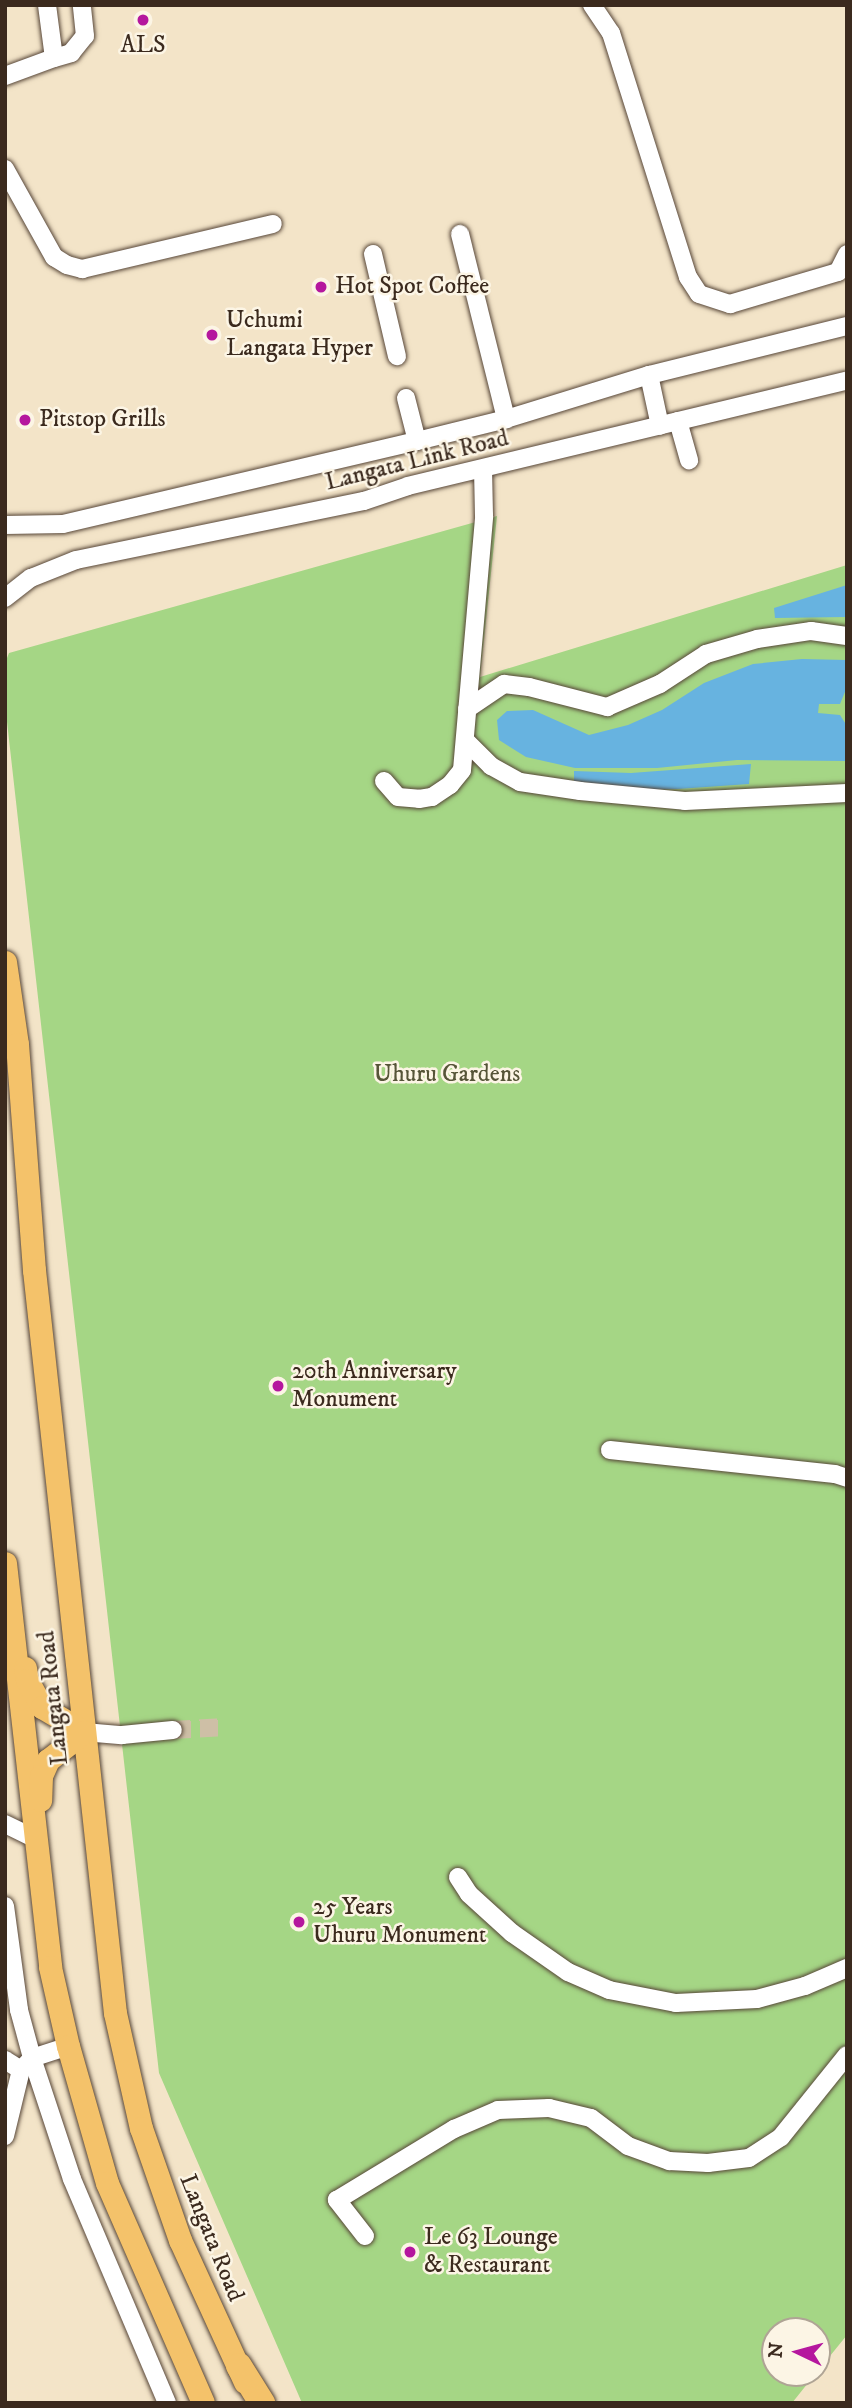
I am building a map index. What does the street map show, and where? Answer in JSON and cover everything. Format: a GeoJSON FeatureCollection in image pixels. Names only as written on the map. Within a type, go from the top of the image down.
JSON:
{"type":"FeatureCollection","features":[{"type":"Feature","properties":{"kind":"highway"},"geometry":{"type":"LineString","coordinates":[[239,2367],[261,2403]]}},
{"type":"Feature","properties":{"kind":"main road","name":"Langata Road"},"geometry":{"type":"LineString","coordinates":[[5,962],[13,1106],[34,1270],[115,2013],[141,2129],[180,2240],[255,2403]]}},
{"type":"Feature","properties":{"kind":"main road","name":"Langata Road"},"geometry":{"type":"LineString","coordinates":[[6,1570],[12,1701],[36,1839],[50,1967],[68,2046],[107,2183],[203,2403]]}},
{"type":"Feature","properties":{"kind":"main road"},"geometry":{"type":"LineString","coordinates":[[6,1570],[27,1680],[33,1694],[42,1707],[84,1732],[55,1752],[41,1776],[50,1967]]}},
{"type":"Feature","properties":{"kind":"street"},"geometry":{"type":"LineString","coordinates":[[47,5],[54,58]]}},
{"type":"Feature","properties":{"kind":"street"},"geometry":{"type":"LineString","coordinates":[[5,76],[71,53],[85,36],[82,5]]}},
{"type":"Feature","properties":{"kind":"street"},"geometry":{"type":"LineString","coordinates":[[592,5],[611,33],[688,277],[699,294],[730,304],[838,272],[847,254]]}},
{"type":"Feature","properties":{"kind":"street"},"geometry":{"type":"LineString","coordinates":[[5,169],[54,257],[82,270],[273,224]]}},
{"type":"Feature","properties":{"kind":"street"},"geometry":{"type":"LineString","coordinates":[[460,234],[506,419]]}},
{"type":"Feature","properties":{"kind":"street"},"geometry":{"type":"LineString","coordinates":[[373,254],[397,356]]}},
{"type":"Feature","properties":{"kind":"street","name":"Langata Link Road"},"geometry":{"type":"LineString","coordinates":[[5,524],[63,524],[417,441],[506,419],[649,375],[847,326]]}},
{"type":"Feature","properties":{"kind":"street"},"geometry":{"type":"LineString","coordinates":[[649,375],[660,426]]}},
{"type":"Feature","properties":{"kind":"street","name":"Langata Link Road"},"geometry":{"type":"LineString","coordinates":[[5,598],[30,578],[76,560],[364,500],[408,486],[847,381]]}},
{"type":"Feature","properties":{"kind":"street"},"geometry":{"type":"LineString","coordinates":[[406,398],[417,441]]}},
{"type":"Feature","properties":{"kind":"street"},"geometry":{"type":"LineString","coordinates":[[678,421],[690,460]]}},
{"type":"Feature","properties":{"kind":"street"},"geometry":{"type":"LineString","coordinates":[[384,781],[398,797],[432,797],[450,785],[462,770],[484,516],[483,469]]}},
{"type":"Feature","properties":{"kind":"street"},"geometry":{"type":"LineString","coordinates":[[467,709],[504,684],[529,687],[607,707],[660,684],[706,653],[757,639],[811,631],[847,636]]}},
{"type":"Feature","properties":{"kind":"street"},"geometry":{"type":"LineString","coordinates":[[465,740],[491,766],[520,782],[580,791],[685,801],[847,793]]}},
{"type":"Feature","properties":{"kind":"street"},"geometry":{"type":"LineString","coordinates":[[610,1450],[843,1475]]}},
{"type":"Feature","properties":{"kind":"street"},"geometry":{"type":"LineString","coordinates":[[84,1732],[122,1735],[173,1730]]}},
{"type":"Feature","properties":{"kind":"street"},"geometry":{"type":"LineString","coordinates":[[5,1824],[36,1839]]}},
{"type":"Feature","properties":{"kind":"street"},"geometry":{"type":"LineString","coordinates":[[458,1877],[469,1894],[512,1933],[568,1972],[609,1990],[676,2003],[757,1999],[805,1986],[847,1968]]}},
{"type":"Feature","properties":{"kind":"street"},"geometry":{"type":"LineString","coordinates":[[5,1906],[27,2064],[72,2179],[167,2403]]}},
{"type":"Feature","properties":{"kind":"street"},"geometry":{"type":"LineString","coordinates":[[5,2060],[27,2064],[68,2046]]}},
{"type":"Feature","properties":{"kind":"street"},"geometry":{"type":"LineString","coordinates":[[365,2236],[337,2200],[454,2129],[498,2110],[549,2108],[591,2118],[628,2146],[669,2161],[708,2163],[749,2158],[781,2137],[847,2055]]}},
{"type":"Feature","properties":{"kind":"street"},"geometry":{"type":"LineString","coordinates":[[5,2136],[27,2064]]}},
{"type":"Feature","properties":{"kind":"green space","name":"Uhuru Gardens"},"geometry":{"type":"Polygon","coordinates":[[[497,516],[480,677],[847,565],[847,2335],[831,2355],[831,2317],[761,2317],[761,2387],[805,2387],[792,2403],[302,2403],[159,2073],[5,704],[5,663],[9,653],[497,516]]]}},
{"type":"Feature","properties":{"kind":"water"},"geometry":{"type":"Polygon","coordinates":[[[847,585],[847,617],[775,618],[774,608],[847,585]]]}},
{"type":"Feature","properties":{"kind":"water"},"geometry":{"type":"Polygon","coordinates":[[[802,659],[847,660],[847,687],[840,704],[819,704],[818,713],[840,715],[847,726],[847,761],[737,760],[657,768],[575,768],[526,757],[499,740],[497,720],[507,711],[533,710],[589,735],[628,725],[662,710],[704,683],[753,664],[802,659]]]}},
{"type":"Feature","properties":{"kind":"water"},"geometry":{"type":"Polygon","coordinates":[[[751,764],[749,784],[640,790],[574,781],[574,771],[631,773],[751,764]]]}},
{"type":"Feature","properties":{"kind":"tunnel"},"geometry":{"type":"LineString","coordinates":[[173,1730],[225,1727]]}},
{"type":"Feature","properties":{"kind":"place","name":"ALS"},"geometry":{"type":"Point","coordinates":[143,20]}},
{"type":"Feature","properties":{"kind":"place","name":"Hot Spot Coffee"},"geometry":{"type":"Point","coordinates":[321,287]}},
{"type":"Feature","properties":{"kind":"place","name":"Uchumi Langata Hyper"},"geometry":{"type":"Point","coordinates":[212,335]}},
{"type":"Feature","properties":{"kind":"place","name":"Pitstop Grills"},"geometry":{"type":"Point","coordinates":[25,420]}},
{"type":"Feature","properties":{"kind":"place","name":"20th Anniversary Monument"},"geometry":{"type":"Point","coordinates":[278,1386]}},
{"type":"Feature","properties":{"kind":"place","name":"25 Years Uhuru Monument"},"geometry":{"type":"Point","coordinates":[299,1922]}},
{"type":"Feature","properties":{"kind":"place","name":"Le 63 Lounge & Restaurant"},"geometry":{"type":"Point","coordinates":[410,2252]}}]}
